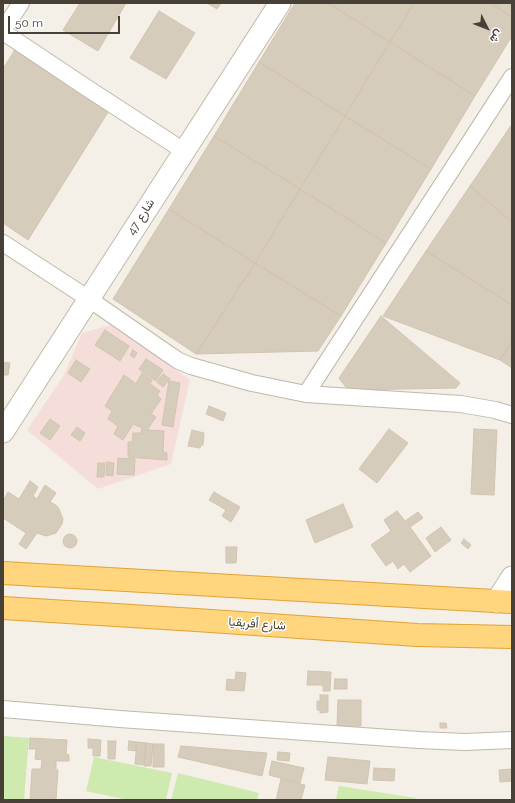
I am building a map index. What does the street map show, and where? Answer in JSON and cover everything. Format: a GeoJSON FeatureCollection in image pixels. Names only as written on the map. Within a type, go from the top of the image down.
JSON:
{"type":"FeatureCollection","features":[{"type":"Feature","properties":{"kind":"highway"},"geometry":{"type":"LineString","coordinates":[[3,573],[504,602]]}},
{"type":"Feature","properties":{"kind":"highway","name":"شارع أفريقيا"},"geometry":{"type":"LineString","coordinates":[[3,608],[417,635],[512,636]]}},
{"type":"Feature","properties":{"kind":"street"},"geometry":{"type":"LineString","coordinates":[[20,3],[3,31],[184,151]]}},
{"type":"Feature","properties":{"kind":"street","name":"شارع 47"},"geometry":{"type":"LineString","coordinates":[[3,432],[280,3]]}},
{"type":"Feature","properties":{"kind":"street"},"geometry":{"type":"LineString","coordinates":[[306,394],[512,77]]}},
{"type":"Feature","properties":{"kind":"street"},"geometry":{"type":"LineString","coordinates":[[3,243],[89,299],[179,361],[252,383],[306,394],[461,404],[495,410],[512,415]]}},
{"type":"Feature","properties":{"kind":"street"},"geometry":{"type":"LineString","coordinates":[[504,602],[512,577]]}},
{"type":"Feature","properties":{"kind":"street"},"geometry":{"type":"LineString","coordinates":[[3,709],[120,719],[419,740],[465,742],[512,740]]}},
{"type":"Feature","properties":{"kind":"shaded area"},"geometry":{"type":"Polygon","coordinates":[[[114,324],[190,380],[171,464],[98,489],[27,430],[64,375],[82,333],[114,324]]]}},
{"type":"Feature","properties":{"kind":"green space"},"geometry":{"type":"Polygon","coordinates":[[[3,736],[29,738],[24,800],[3,800],[3,736]]]}},
{"type":"Feature","properties":{"kind":"green space"},"geometry":{"type":"Polygon","coordinates":[[[94,757],[172,773],[166,800],[128,800],[86,791],[94,757]]]}},
{"type":"Feature","properties":{"kind":"green space"},"geometry":{"type":"Polygon","coordinates":[[[178,773],[259,793],[257,800],[171,800],[178,773]]]}},
{"type":"Feature","properties":{"kind":"green space"},"geometry":{"type":"Polygon","coordinates":[[[339,786],[416,798],[415,800],[336,800],[339,786]]]}},
{"type":"Feature","properties":{"kind":"building"},"geometry":{"type":"Polygon","coordinates":[[[80,3],[126,3],[98,51],[63,30],[80,3]]]}},
{"type":"Feature","properties":{"kind":"building"},"geometry":{"type":"Polygon","coordinates":[[[207,3],[221,3],[217,9],[207,3]]]}},
{"type":"Feature","properties":{"kind":"building"},"geometry":{"type":"Polygon","coordinates":[[[295,3],[328,3],[390,42],[345,116],[259,62],[295,3]]]}},
{"type":"Feature","properties":{"kind":"building"},"geometry":{"type":"Polygon","coordinates":[[[328,3],[414,3],[390,42],[328,3]]]}},
{"type":"Feature","properties":{"kind":"building"},"geometry":{"type":"Polygon","coordinates":[[[414,3],[490,3],[512,17],[512,36],[475,96],[390,42],[414,3]]]}},
{"type":"Feature","properties":{"kind":"building"},"geometry":{"type":"Polygon","coordinates":[[[490,3],[512,3],[512,17],[490,3]]]}},
{"type":"Feature","properties":{"kind":"building"},"geometry":{"type":"Polygon","coordinates":[[[159,11],[195,33],[166,79],[130,58],[159,11]]]}},
{"type":"Feature","properties":{"kind":"building"},"geometry":{"type":"Polygon","coordinates":[[[390,42],[475,96],[431,169],[345,116],[390,42]]]}},
{"type":"Feature","properties":{"kind":"building"},"geometry":{"type":"Polygon","coordinates":[[[16,48],[110,109],[28,240],[3,223],[3,69],[16,48]]]}},
{"type":"Feature","properties":{"kind":"building"},"geometry":{"type":"Polygon","coordinates":[[[259,62],[345,116],[300,189],[214,136],[259,62]]]}},
{"type":"Feature","properties":{"kind":"building"},"geometry":{"type":"Polygon","coordinates":[[[345,116],[431,169],[386,243],[300,189],[345,116]]]}},
{"type":"Feature","properties":{"kind":"building"},"geometry":{"type":"Polygon","coordinates":[[[512,124],[512,222],[470,186],[512,124]]]}},
{"type":"Feature","properties":{"kind":"building"},"geometry":{"type":"Polygon","coordinates":[[[214,136],[300,189],[255,263],[169,209],[214,136]]]}},
{"type":"Feature","properties":{"kind":"building"},"geometry":{"type":"Polygon","coordinates":[[[470,186],[512,222],[512,305],[426,251],[470,186]]]}},
{"type":"Feature","properties":{"kind":"building"},"geometry":{"type":"Polygon","coordinates":[[[300,189],[386,243],[341,316],[255,263],[300,189]]]}},
{"type":"Feature","properties":{"kind":"building"},"geometry":{"type":"Polygon","coordinates":[[[169,209],[255,263],[196,354],[113,299],[169,209]]]}},
{"type":"Feature","properties":{"kind":"building"},"geometry":{"type":"Polygon","coordinates":[[[426,251],[512,305],[512,341],[500,360],[383,316],[426,251]]]}},
{"type":"Feature","properties":{"kind":"building"},"geometry":{"type":"Polygon","coordinates":[[[255,263],[341,316],[318,351],[196,354],[255,263]]]}},
{"type":"Feature","properties":{"kind":"building"},"geometry":{"type":"Polygon","coordinates":[[[381,316],[460,383],[456,388],[348,390],[339,378],[381,316]]]}},
{"type":"Feature","properties":{"kind":"building"},"geometry":{"type":"Polygon","coordinates":[[[105,330],[129,346],[120,361],[95,345],[105,330]]]}},
{"type":"Feature","properties":{"kind":"building"},"geometry":{"type":"Polygon","coordinates":[[[512,341],[512,368],[500,360],[512,341]]]}},
{"type":"Feature","properties":{"kind":"building"},"geometry":{"type":"Polygon","coordinates":[[[133,350],[137,353],[134,358],[130,355],[133,350]]]}},
{"type":"Feature","properties":{"kind":"building"},"geometry":{"type":"Polygon","coordinates":[[[146,359],[163,370],[156,381],[139,369],[146,359]]]}},
{"type":"Feature","properties":{"kind":"building"},"geometry":{"type":"Polygon","coordinates":[[[76,360],[90,369],[81,382],[68,373],[76,360]]]}},
{"type":"Feature","properties":{"kind":"building"},"geometry":{"type":"Polygon","coordinates":[[[3,362],[10,363],[8,375],[3,375],[3,362]]]}},
{"type":"Feature","properties":{"kind":"building"},"geometry":{"type":"Polygon","coordinates":[[[142,373],[152,380],[150,384],[160,391],[157,395],[161,399],[151,414],[156,417],[147,430],[164,431],[163,452],[167,453],[167,460],[128,457],[128,442],[132,442],[133,433],[141,433],[142,428],[133,424],[123,440],[114,434],[118,426],[108,419],[112,411],[105,406],[124,375],[136,384],[142,373]]]}},
{"type":"Feature","properties":{"kind":"building"},"geometry":{"type":"Polygon","coordinates":[[[163,374],[170,379],[163,387],[157,382],[163,374]]]}},
{"type":"Feature","properties":{"kind":"building"},"geometry":{"type":"Polygon","coordinates":[[[169,381],[180,383],[173,427],[162,425],[169,381]]]}},
{"type":"Feature","properties":{"kind":"building"},"geometry":{"type":"Polygon","coordinates":[[[209,406],[226,413],[223,421],[206,414],[209,406]]]}},
{"type":"Feature","properties":{"kind":"building"},"geometry":{"type":"Polygon","coordinates":[[[50,419],[60,426],[50,440],[40,433],[50,419]]]}},
{"type":"Feature","properties":{"kind":"building"},"geometry":{"type":"Polygon","coordinates":[[[77,427],[85,433],[80,441],[71,435],[77,427]]]}},
{"type":"Feature","properties":{"kind":"building"},"geometry":{"type":"Polygon","coordinates":[[[389,429],[408,443],[377,483],[359,469],[389,429]]]}},
{"type":"Feature","properties":{"kind":"building"},"geometry":{"type":"Polygon","coordinates":[[[474,429],[497,430],[494,495],[471,494],[474,429]]]}},
{"type":"Feature","properties":{"kind":"building"},"geometry":{"type":"Polygon","coordinates":[[[192,430],[204,433],[203,445],[201,445],[200,448],[188,446],[192,430]]]}},
{"type":"Feature","properties":{"kind":"building"},"geometry":{"type":"Polygon","coordinates":[[[118,458],[135,459],[134,475],[117,474],[118,458]]]}},
{"type":"Feature","properties":{"kind":"building"},"geometry":{"type":"Polygon","coordinates":[[[107,462],[114,463],[113,476],[106,475],[107,462]]]}},
{"type":"Feature","properties":{"kind":"building"},"geometry":{"type":"Polygon","coordinates":[[[98,463],[105,463],[104,477],[97,477],[98,463]]]}},
{"type":"Feature","properties":{"kind":"building"},"geometry":{"type":"Polygon","coordinates":[[[30,481],[38,487],[33,496],[37,499],[45,485],[56,493],[50,502],[56,505],[63,519],[62,524],[56,533],[46,536],[37,533],[26,549],[19,544],[26,533],[3,518],[3,501],[8,492],[19,499],[30,481]]]}},
{"type":"Feature","properties":{"kind":"building"},"geometry":{"type":"Polygon","coordinates":[[[214,492],[240,507],[231,522],[222,516],[226,510],[209,500],[214,492]]]}},
{"type":"Feature","properties":{"kind":"building"},"geometry":{"type":"Polygon","coordinates":[[[343,504],[353,527],[315,543],[306,520],[343,504]]]}},
{"type":"Feature","properties":{"kind":"building"},"geometry":{"type":"Polygon","coordinates":[[[397,511],[405,521],[418,512],[423,518],[410,527],[431,556],[410,572],[404,564],[398,569],[393,561],[386,566],[371,545],[391,531],[384,520],[397,511]]]}},
{"type":"Feature","properties":{"kind":"building"},"geometry":{"type":"Polygon","coordinates":[[[441,527],[451,540],[435,552],[426,538],[441,527]]]}},
{"type":"Feature","properties":{"kind":"building"},"geometry":{"type":"Polygon","coordinates":[[[67,534],[73,534],[77,538],[77,544],[73,548],[67,548],[63,544],[63,538],[67,534]]]}},
{"type":"Feature","properties":{"kind":"building"},"geometry":{"type":"Polygon","coordinates":[[[464,539],[471,545],[468,549],[461,543],[464,539]]]}},
{"type":"Feature","properties":{"kind":"building"},"geometry":{"type":"Polygon","coordinates":[[[226,547],[237,547],[236,563],[226,563],[226,547]]]}},
{"type":"Feature","properties":{"kind":"building"},"geometry":{"type":"Polygon","coordinates":[[[308,671],[331,672],[330,691],[323,691],[323,685],[307,685],[308,671]]]}},
{"type":"Feature","properties":{"kind":"building"},"geometry":{"type":"Polygon","coordinates":[[[236,672],[246,673],[244,691],[226,690],[227,679],[235,680],[236,672]]]}},
{"type":"Feature","properties":{"kind":"building"},"geometry":{"type":"Polygon","coordinates":[[[335,679],[347,679],[347,689],[334,689],[335,679]]]}},
{"type":"Feature","properties":{"kind":"building"},"geometry":{"type":"Polygon","coordinates":[[[320,695],[328,695],[328,712],[320,713],[320,710],[317,710],[317,701],[320,701],[320,695]]]}},
{"type":"Feature","properties":{"kind":"building"},"geometry":{"type":"Polygon","coordinates":[[[338,700],[361,700],[361,726],[352,726],[352,729],[344,729],[344,726],[337,725],[338,700]]]}},
{"type":"Feature","properties":{"kind":"building"},"geometry":{"type":"Polygon","coordinates":[[[440,723],[446,723],[447,728],[440,728],[440,723]]]}},
{"type":"Feature","properties":{"kind":"building"},"geometry":{"type":"Polygon","coordinates":[[[30,738],[67,740],[66,754],[69,755],[69,761],[56,761],[56,770],[58,770],[56,800],[30,800],[32,769],[41,769],[42,760],[35,759],[36,749],[29,749],[30,738]]]}},
{"type":"Feature","properties":{"kind":"building"},"geometry":{"type":"Polygon","coordinates":[[[88,739],[101,740],[100,756],[93,756],[93,748],[88,748],[88,739]]]}},
{"type":"Feature","properties":{"kind":"building"},"geometry":{"type":"Polygon","coordinates":[[[108,741],[116,741],[115,759],[108,759],[108,741]]]}},
{"type":"Feature","properties":{"kind":"building"},"geometry":{"type":"Polygon","coordinates":[[[129,741],[136,742],[136,751],[128,750],[129,741]]]}},
{"type":"Feature","properties":{"kind":"building"},"geometry":{"type":"Polygon","coordinates":[[[137,742],[146,743],[144,765],[135,764],[137,742]]]}},
{"type":"Feature","properties":{"kind":"building"},"geometry":{"type":"Polygon","coordinates":[[[146,743],[153,744],[151,766],[144,766],[146,743]]]}},
{"type":"Feature","properties":{"kind":"building"},"geometry":{"type":"Polygon","coordinates":[[[153,744],[164,744],[164,767],[153,767],[153,744]]]}},
{"type":"Feature","properties":{"kind":"building"},"geometry":{"type":"Polygon","coordinates":[[[181,746],[267,753],[262,776],[178,757],[181,746]]]}},
{"type":"Feature","properties":{"kind":"building"},"geometry":{"type":"Polygon","coordinates":[[[278,752],[290,753],[289,761],[277,760],[278,752]]]}},
{"type":"Feature","properties":{"kind":"building"},"geometry":{"type":"Polygon","coordinates":[[[328,757],[370,761],[367,784],[325,780],[328,757]]]}},
{"type":"Feature","properties":{"kind":"building"},"geometry":{"type":"Polygon","coordinates":[[[272,761],[304,768],[300,783],[269,775],[272,761]]]}},
{"type":"Feature","properties":{"kind":"building"},"geometry":{"type":"Polygon","coordinates":[[[374,768],[395,769],[394,781],[373,780],[374,768]]]}},
{"type":"Feature","properties":{"kind":"building"},"geometry":{"type":"Polygon","coordinates":[[[512,769],[512,781],[500,782],[499,770],[512,769]]]}},
{"type":"Feature","properties":{"kind":"building"},"geometry":{"type":"Polygon","coordinates":[[[281,779],[305,785],[301,800],[276,800],[281,779]]]}}]}
